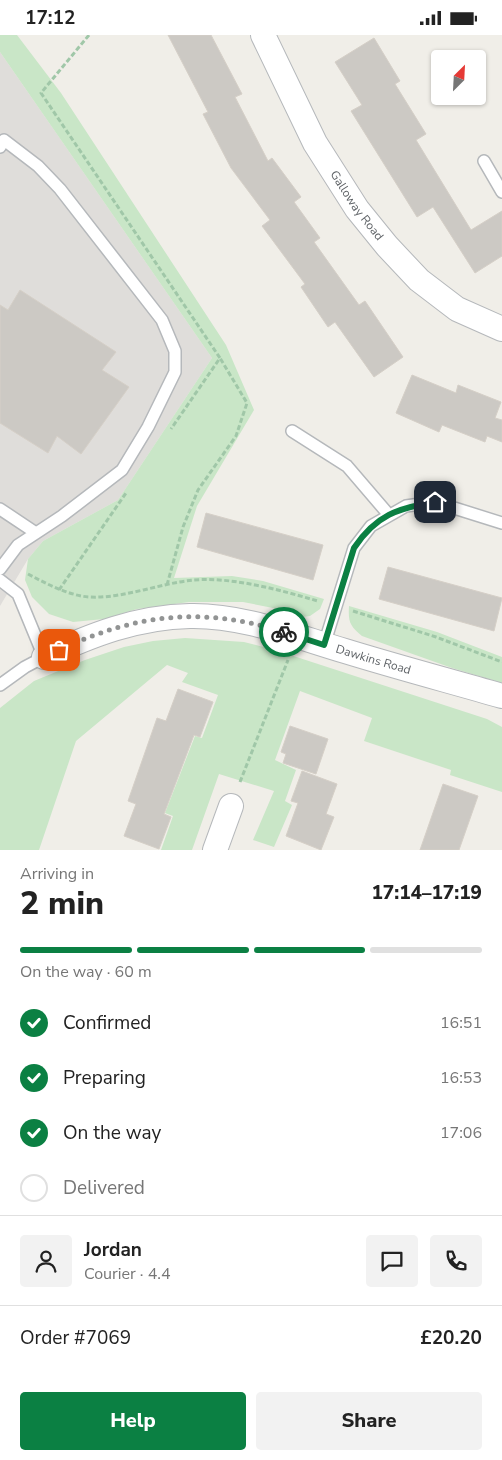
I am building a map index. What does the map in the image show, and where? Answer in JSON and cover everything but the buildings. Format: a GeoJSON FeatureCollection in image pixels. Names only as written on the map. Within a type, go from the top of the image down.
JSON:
{"type":"FeatureCollection","features":[{"type":"Feature","properties":{"kind":"street","name":"Galloway Road"},"geometry":{"type":"LineString","coordinates":[[263,35],[316,143],[357,209],[369,224],[419,280],[457,309],[502,329]]}},
{"type":"Feature","properties":{"kind":"street","name":"Dawkins Road"},"geometry":{"type":"LineString","coordinates":[[44,657],[88,637],[116,627],[171,617],[212,617],[265,626],[324,645],[502,696]]}},
{"type":"Feature","properties":{"kind":"street"},"geometry":{"type":"LineString","coordinates":[[215,850],[231,806]]}},
{"type":"Feature","properties":{"kind":"lane"},"geometry":{"type":"LineString","coordinates":[[0,147],[4,140],[38,166],[60,189],[162,320],[175,351],[174,371],[148,427],[122,470],[62,516],[18,545],[0,569]]}},
{"type":"Feature","properties":{"kind":"lane"},"geometry":{"type":"LineString","coordinates":[[484,161],[502,192]]}},
{"type":"Feature","properties":{"kind":"lane"},"geometry":{"type":"LineString","coordinates":[[292,431],[348,466],[388,515]]}},
{"type":"Feature","properties":{"kind":"lane"},"geometry":{"type":"LineString","coordinates":[[324,645],[354,548],[371,526],[406,506],[435,502],[502,523]]}},
{"type":"Feature","properties":{"kind":"lane"},"geometry":{"type":"LineString","coordinates":[[0,509],[36,533]]}},
{"type":"Feature","properties":{"kind":"lane"},"geometry":{"type":"LineString","coordinates":[[0,581],[18,593],[44,657]]}},
{"type":"Feature","properties":{"kind":"lane","name":"Dawkins Road"},"geometry":{"type":"LineString","coordinates":[[0,685],[25,667],[44,657]]}},
{"type":"Feature","properties":{"kind":"path"},"geometry":{"type":"LineString","coordinates":[[89,35],[41,93],[220,358],[247,403],[236,436],[198,490],[183,527],[167,585]]}},
{"type":"Feature","properties":{"kind":"path"},"geometry":{"type":"LineString","coordinates":[[170,430],[220,358]]}},
{"type":"Feature","properties":{"kind":"path"},"geometry":{"type":"LineString","coordinates":[[59,590],[132,486]]}},
{"type":"Feature","properties":{"kind":"path"},"geometry":{"type":"LineString","coordinates":[[231,806],[297,636]]}},
{"type":"Feature","properties":{"kind":"shaded area"},"geometry":{"type":"Polygon","coordinates":[[[0,52],[212,358],[118,500],[43,541],[28,559],[0,606],[0,52]]]}},
{"type":"Feature","properties":{"kind":"green space"},"geometry":{"type":"Polygon","coordinates":[[[0,35],[17,35],[61,93],[226,345],[254,410],[197,506],[174,578],[232,576],[263,581],[324,599],[320,609],[310,616],[302,617],[278,609],[243,602],[189,602],[137,609],[104,619],[73,622],[49,614],[32,597],[25,580],[28,559],[43,541],[118,500],[212,358],[0,52],[0,35]]]}},
{"type":"Feature","properties":{"kind":"green space"},"geometry":{"type":"Polygon","coordinates":[[[349,606],[437,632],[502,657],[502,683],[452,668],[362,636],[351,623],[349,606]]]}},
{"type":"Feature","properties":{"kind":"green space"},"geometry":{"type":"Polygon","coordinates":[[[185,638],[244,642],[275,650],[487,719],[502,727],[502,792],[450,775],[451,770],[364,741],[372,718],[300,691],[275,760],[296,770],[285,801],[292,805],[274,847],[253,840],[274,791],[219,774],[192,850],[161,850],[173,816],[165,813],[195,736],[202,738],[218,695],[182,682],[188,673],[167,665],[76,741],[39,850],[0,850],[0,708],[34,681],[85,660],[124,647],[153,641],[185,638]]]}},
{"type":"Feature","properties":{"kind":"way so far"},"geometry":{"type":"LineString","coordinates":[[59,650],[116,627],[171,617],[212,617],[265,626],[284,632]]}},
{"type":"Feature","properties":{"kind":"route"},"geometry":{"type":"LineString","coordinates":[[284,632],[324,645],[354,548],[361,538],[371,526],[406,506],[435,502]]}}]}
